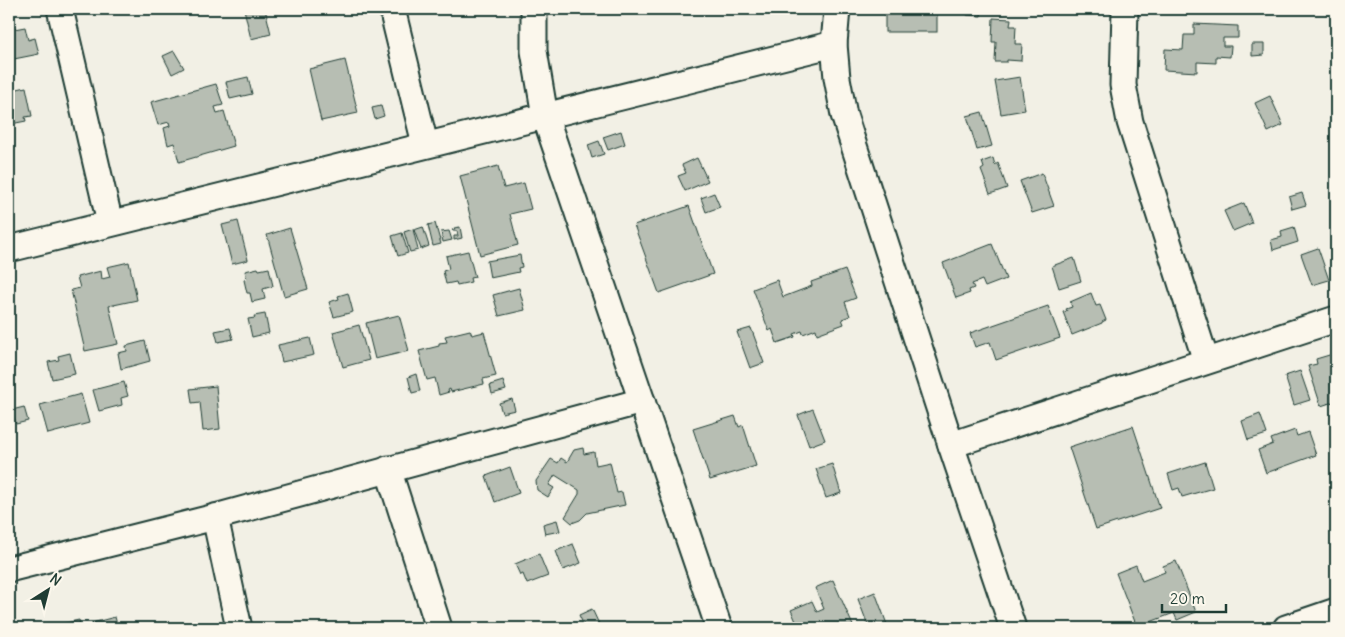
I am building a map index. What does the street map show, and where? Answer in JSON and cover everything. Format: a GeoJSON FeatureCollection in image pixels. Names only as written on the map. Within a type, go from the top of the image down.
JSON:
{"type":"FeatureCollection","features":[{"type":"Feature","properties":{"kind":"street"},"geometry":{"type":"LineString","coordinates":[[60,9],[110,223]]}},
{"type":"Feature","properties":{"kind":"street"},"geometry":{"type":"LineString","coordinates":[[392,9],[425,144]]}},
{"type":"Feature","properties":{"kind":"street"},"geometry":{"type":"LineString","coordinates":[[534,9],[534,51],[545,116],[720,628]]}},
{"type":"Feature","properties":{"kind":"street"},"geometry":{"type":"LineString","coordinates":[[837,9],[834,44],[837,78],[844,115],[951,445],[1013,628]]}},
{"type":"Feature","properties":{"kind":"street"},"geometry":{"type":"LineString","coordinates":[[1125,9],[1123,86],[1130,122],[1206,361]]}},
{"type":"Feature","properties":{"kind":"street"},"geometry":{"type":"LineString","coordinates":[[9,250],[425,144],[834,44]]}},
{"type":"Feature","properties":{"kind":"street"},"geometry":{"type":"LineString","coordinates":[[951,445],[1336,320]]}},
{"type":"Feature","properties":{"kind":"street"},"geometry":{"type":"LineString","coordinates":[[9,569],[215,517],[642,401]]}},
{"type":"Feature","properties":{"kind":"street"},"geometry":{"type":"LineString","coordinates":[[388,469],[439,628]]}},
{"type":"Feature","properties":{"kind":"street"},"geometry":{"type":"LineString","coordinates":[[215,517],[239,628]]}},
{"type":"Feature","properties":{"kind":"street"},"geometry":{"type":"LineString","coordinates":[[1286,628],[1336,611]]}},
{"type":"Feature","properties":{"kind":"building"},"geometry":{"type":"Polygon","coordinates":[[[244,9],[265,9],[271,34],[251,39],[244,9]]]}},
{"type":"Feature","properties":{"kind":"building"},"geometry":{"type":"Polygon","coordinates":[[[885,9],[937,9],[937,32],[885,32],[885,9]]]}},
{"type":"Feature","properties":{"kind":"building"},"geometry":{"type":"Polygon","coordinates":[[[968,9],[982,9],[981,16],[967,15],[968,9]]]}},
{"type":"Feature","properties":{"kind":"building"},"geometry":{"type":"Polygon","coordinates":[[[993,18],[1011,19],[1010,26],[1016,26],[1015,44],[1022,44],[1021,61],[1007,60],[1007,62],[995,62],[996,42],[992,42],[993,18]]]}},
{"type":"Feature","properties":{"kind":"building"},"geometry":{"type":"Polygon","coordinates":[[[1194,24],[1238,26],[1238,38],[1223,38],[1223,46],[1231,46],[1230,57],[1216,56],[1216,63],[1197,62],[1197,72],[1164,70],[1165,49],[1183,50],[1184,35],[1194,35],[1194,24]]]}},
{"type":"Feature","properties":{"kind":"building"},"geometry":{"type":"Polygon","coordinates":[[[25,27],[28,40],[35,38],[39,54],[9,60],[9,30],[25,27]]]}},
{"type":"Feature","properties":{"kind":"building"},"geometry":{"type":"Polygon","coordinates":[[[1252,44],[1264,44],[1264,55],[1252,56],[1252,44]]]}},
{"type":"Feature","properties":{"kind":"building"},"geometry":{"type":"Polygon","coordinates":[[[174,51],[184,68],[172,74],[163,56],[174,51]]]}},
{"type":"Feature","properties":{"kind":"building"},"geometry":{"type":"Polygon","coordinates":[[[345,60],[358,113],[321,121],[309,69],[345,60]]]}},
{"type":"Feature","properties":{"kind":"building"},"geometry":{"type":"Polygon","coordinates":[[[248,77],[252,94],[230,99],[226,82],[248,77]]]}},
{"type":"Feature","properties":{"kind":"building"},"geometry":{"type":"Polygon","coordinates":[[[1020,77],[1025,110],[1001,114],[995,81],[1020,77]]]}},
{"type":"Feature","properties":{"kind":"building"},"geometry":{"type":"Polygon","coordinates":[[[216,84],[223,105],[215,107],[217,113],[224,111],[234,146],[179,162],[174,143],[168,145],[164,128],[170,126],[169,122],[158,125],[151,102],[216,84]]]}},
{"type":"Feature","properties":{"kind":"building"},"geometry":{"type":"Polygon","coordinates":[[[26,87],[32,116],[25,117],[26,121],[11,124],[9,120],[9,91],[26,87]]]}},
{"type":"Feature","properties":{"kind":"building"},"geometry":{"type":"Polygon","coordinates":[[[1270,96],[1283,125],[1268,132],[1255,103],[1270,96]]]}},
{"type":"Feature","properties":{"kind":"building"},"geometry":{"type":"Polygon","coordinates":[[[381,106],[384,116],[375,119],[372,108],[381,106]]]}},
{"type":"Feature","properties":{"kind":"building"},"geometry":{"type":"Polygon","coordinates":[[[982,112],[992,146],[977,150],[967,116],[982,112]]]}},
{"type":"Feature","properties":{"kind":"building"},"geometry":{"type":"Polygon","coordinates":[[[621,131],[625,144],[608,150],[603,137],[621,131]]]}},
{"type":"Feature","properties":{"kind":"building"},"geometry":{"type":"Polygon","coordinates":[[[599,141],[604,154],[592,158],[588,145],[599,141]]]}},
{"type":"Feature","properties":{"kind":"building"},"geometry":{"type":"Polygon","coordinates":[[[697,158],[708,181],[685,191],[678,176],[686,173],[682,165],[697,158]]]}},
{"type":"Feature","properties":{"kind":"building"},"geometry":{"type":"Polygon","coordinates":[[[993,158],[995,165],[998,163],[1007,188],[990,194],[981,170],[984,168],[982,162],[993,158]]]}},
{"type":"Feature","properties":{"kind":"building"},"geometry":{"type":"Polygon","coordinates":[[[498,166],[504,188],[524,183],[531,209],[510,214],[518,245],[480,255],[460,176],[498,166]]]}},
{"type":"Feature","properties":{"kind":"building"},"geometry":{"type":"Polygon","coordinates":[[[1042,173],[1054,206],[1032,213],[1020,181],[1042,173]]]}},
{"type":"Feature","properties":{"kind":"building"},"geometry":{"type":"Polygon","coordinates":[[[714,193],[720,207],[706,212],[701,198],[714,193]]]}},
{"type":"Feature","properties":{"kind":"building"},"geometry":{"type":"Polygon","coordinates":[[[1302,193],[1306,205],[1292,209],[1289,197],[1302,193]]]}},
{"type":"Feature","properties":{"kind":"building"},"geometry":{"type":"Polygon","coordinates":[[[1244,203],[1252,223],[1233,231],[1224,211],[1244,203]]]}},
{"type":"Feature","properties":{"kind":"building"},"geometry":{"type":"Polygon","coordinates":[[[689,206],[713,274],[659,293],[634,225],[689,206]]]}},
{"type":"Feature","properties":{"kind":"building"},"geometry":{"type":"Polygon","coordinates":[[[238,221],[248,260],[232,264],[222,225],[238,221]]]}},
{"type":"Feature","properties":{"kind":"building"},"geometry":{"type":"Polygon","coordinates":[[[435,223],[441,244],[433,246],[428,225],[435,223]]]}},
{"type":"Feature","properties":{"kind":"building"},"geometry":{"type":"Polygon","coordinates":[[[423,227],[429,246],[421,249],[414,230],[423,227]]]}},
{"type":"Feature","properties":{"kind":"building"},"geometry":{"type":"Polygon","coordinates":[[[460,227],[462,238],[454,240],[454,236],[458,236],[457,231],[452,230],[460,227]]]}},
{"type":"Feature","properties":{"kind":"building"},"geometry":{"type":"Polygon","coordinates":[[[1294,227],[1298,242],[1273,250],[1271,240],[1282,237],[1281,231],[1294,227]]]}},
{"type":"Feature","properties":{"kind":"building"},"geometry":{"type":"Polygon","coordinates":[[[290,228],[308,289],[284,296],[267,235],[290,228]]]}},
{"type":"Feature","properties":{"kind":"building"},"geometry":{"type":"Polygon","coordinates":[[[413,229],[418,250],[410,252],[404,232],[413,229]]]}},
{"type":"Feature","properties":{"kind":"building"},"geometry":{"type":"Polygon","coordinates":[[[449,231],[452,240],[443,242],[441,232],[449,231]]]}},
{"type":"Feature","properties":{"kind":"building"},"geometry":{"type":"Polygon","coordinates":[[[402,233],[408,253],[398,256],[392,236],[402,233]]]}},
{"type":"Feature","properties":{"kind":"building"},"geometry":{"type":"Polygon","coordinates":[[[992,244],[1006,279],[985,287],[982,280],[972,284],[974,288],[969,290],[970,293],[956,298],[943,263],[992,244]]]}},
{"type":"Feature","properties":{"kind":"building"},"geometry":{"type":"Polygon","coordinates":[[[1318,248],[1329,280],[1312,285],[1301,254],[1318,248]]]}},
{"type":"Feature","properties":{"kind":"building"},"geometry":{"type":"Polygon","coordinates":[[[468,251],[475,277],[470,278],[471,282],[457,285],[456,282],[446,284],[443,271],[449,269],[446,256],[468,251]]]}},
{"type":"Feature","properties":{"kind":"building"},"geometry":{"type":"Polygon","coordinates":[[[520,255],[522,267],[518,268],[519,272],[490,278],[487,261],[520,255]]]}},
{"type":"Feature","properties":{"kind":"building"},"geometry":{"type":"Polygon","coordinates":[[[1074,258],[1081,281],[1059,288],[1052,266],[1074,258]]]}},
{"type":"Feature","properties":{"kind":"building"},"geometry":{"type":"Polygon","coordinates":[[[129,262],[137,300],[109,306],[118,344],[85,351],[71,290],[80,288],[77,277],[101,271],[102,279],[110,277],[107,267],[129,262]]]}},
{"type":"Feature","properties":{"kind":"building"},"geometry":{"type":"Polygon","coordinates":[[[258,268],[259,270],[269,268],[273,286],[263,289],[265,299],[252,302],[250,293],[247,293],[244,280],[247,279],[245,271],[258,268]]]}},
{"type":"Feature","properties":{"kind":"building"},"geometry":{"type":"Polygon","coordinates":[[[845,270],[856,298],[845,302],[850,316],[842,319],[844,324],[817,334],[816,329],[803,334],[802,331],[794,334],[795,337],[777,343],[772,329],[769,331],[753,289],[777,280],[783,297],[812,286],[811,282],[845,270]]]}},
{"type":"Feature","properties":{"kind":"building"},"geometry":{"type":"Polygon","coordinates":[[[519,288],[525,310],[499,316],[493,295],[519,288]]]}},
{"type":"Feature","properties":{"kind":"building"},"geometry":{"type":"Polygon","coordinates":[[[348,293],[353,312],[334,317],[329,302],[339,299],[338,296],[348,293]]]}},
{"type":"Feature","properties":{"kind":"building"},"geometry":{"type":"Polygon","coordinates":[[[1091,293],[1096,306],[1100,305],[1106,320],[1072,335],[1063,312],[1072,307],[1070,302],[1091,293]]]}},
{"type":"Feature","properties":{"kind":"building"},"geometry":{"type":"Polygon","coordinates":[[[1048,306],[1060,338],[996,360],[990,342],[975,347],[970,333],[1048,306]]]}},
{"type":"Feature","properties":{"kind":"building"},"geometry":{"type":"Polygon","coordinates":[[[265,314],[269,333],[252,337],[248,319],[265,314]]]}},
{"type":"Feature","properties":{"kind":"building"},"geometry":{"type":"Polygon","coordinates":[[[399,315],[409,351],[375,359],[366,323],[399,315]]]}},
{"type":"Feature","properties":{"kind":"building"},"geometry":{"type":"Polygon","coordinates":[[[359,325],[369,360],[343,367],[333,332],[359,325]]]}},
{"type":"Feature","properties":{"kind":"building"},"geometry":{"type":"Polygon","coordinates":[[[230,328],[233,339],[218,342],[215,331],[230,328]]]}},
{"type":"Feature","properties":{"kind":"building"},"geometry":{"type":"Polygon","coordinates":[[[751,328],[764,363],[750,368],[737,332],[751,328]]]}},
{"type":"Feature","properties":{"kind":"building"},"geometry":{"type":"Polygon","coordinates":[[[470,330],[472,335],[484,332],[496,376],[483,379],[484,384],[451,392],[450,389],[448,390],[449,392],[439,395],[435,378],[427,380],[419,351],[447,342],[445,336],[470,330]]]}},
{"type":"Feature","properties":{"kind":"building"},"geometry":{"type":"Polygon","coordinates":[[[310,338],[314,355],[282,362],[278,345],[310,338]]]}},
{"type":"Feature","properties":{"kind":"building"},"geometry":{"type":"Polygon","coordinates":[[[145,341],[150,361],[121,369],[118,353],[127,351],[126,346],[145,341]]]}},
{"type":"Feature","properties":{"kind":"building"},"geometry":{"type":"Polygon","coordinates":[[[70,353],[75,374],[52,379],[48,362],[59,360],[58,356],[70,353]]]}},
{"type":"Feature","properties":{"kind":"building"},"geometry":{"type":"Polygon","coordinates":[[[1336,353],[1336,401],[1321,406],[1308,366],[1317,364],[1316,359],[1336,353]]]}},
{"type":"Feature","properties":{"kind":"building"},"geometry":{"type":"Polygon","coordinates":[[[1300,371],[1310,400],[1294,405],[1285,376],[1300,371]]]}},
{"type":"Feature","properties":{"kind":"building"},"geometry":{"type":"Polygon","coordinates":[[[416,374],[420,391],[412,393],[408,377],[416,374]]]}},
{"type":"Feature","properties":{"kind":"building"},"geometry":{"type":"Polygon","coordinates":[[[503,381],[506,390],[492,394],[490,385],[503,381]]]}},
{"type":"Feature","properties":{"kind":"building"},"geometry":{"type":"Polygon","coordinates":[[[124,382],[128,396],[121,398],[122,405],[99,411],[93,390],[124,382]]]}},
{"type":"Feature","properties":{"kind":"building"},"geometry":{"type":"Polygon","coordinates":[[[216,386],[220,429],[203,431],[200,402],[192,403],[190,389],[216,386]]]}},
{"type":"Feature","properties":{"kind":"building"},"geometry":{"type":"Polygon","coordinates":[[[81,394],[89,423],[48,434],[40,405],[81,394]]]}},
{"type":"Feature","properties":{"kind":"building"},"geometry":{"type":"Polygon","coordinates":[[[512,399],[515,410],[502,413],[499,403],[512,399]]]}},
{"type":"Feature","properties":{"kind":"building"},"geometry":{"type":"Polygon","coordinates":[[[24,407],[28,421],[16,424],[12,410],[24,407]]]}},
{"type":"Feature","properties":{"kind":"building"},"geometry":{"type":"Polygon","coordinates":[[[813,409],[825,440],[809,446],[798,415],[813,409]]]}},
{"type":"Feature","properties":{"kind":"building"},"geometry":{"type":"Polygon","coordinates":[[[1260,414],[1267,434],[1248,440],[1242,421],[1260,414]]]}},
{"type":"Feature","properties":{"kind":"building"},"geometry":{"type":"Polygon","coordinates":[[[735,416],[739,427],[743,425],[756,466],[710,480],[693,429],[735,416]]]}},
{"type":"Feature","properties":{"kind":"building"},"geometry":{"type":"Polygon","coordinates":[[[1133,426],[1160,508],[1096,529],[1069,447],[1133,426]]]}},
{"type":"Feature","properties":{"kind":"building"},"geometry":{"type":"Polygon","coordinates":[[[1295,430],[1297,436],[1308,432],[1316,455],[1266,473],[1258,450],[1273,444],[1271,439],[1295,430]]]}},
{"type":"Feature","properties":{"kind":"building"},"geometry":{"type":"Polygon","coordinates":[[[583,448],[584,454],[594,452],[596,465],[610,462],[617,493],[622,492],[625,505],[587,513],[580,520],[572,523],[565,517],[579,494],[579,490],[555,475],[549,485],[554,488],[548,497],[537,490],[536,481],[551,459],[558,463],[561,458],[567,462],[574,450],[583,448]]]}},
{"type":"Feature","properties":{"kind":"building"},"geometry":{"type":"Polygon","coordinates":[[[1205,462],[1213,488],[1182,497],[1179,488],[1173,490],[1168,474],[1205,462]]]}},
{"type":"Feature","properties":{"kind":"building"},"geometry":{"type":"Polygon","coordinates":[[[832,464],[841,493],[826,498],[816,469],[832,464]]]}},
{"type":"Feature","properties":{"kind":"building"},"geometry":{"type":"Polygon","coordinates":[[[510,467],[519,493],[495,502],[486,476],[510,467]]]}},
{"type":"Feature","properties":{"kind":"building"},"geometry":{"type":"Polygon","coordinates":[[[557,520],[560,531],[545,534],[543,524],[557,520]]]}},
{"type":"Feature","properties":{"kind":"building"},"geometry":{"type":"Polygon","coordinates":[[[573,544],[581,563],[563,570],[556,551],[573,544]]]}},
{"type":"Feature","properties":{"kind":"building"},"geometry":{"type":"Polygon","coordinates":[[[539,554],[548,576],[527,584],[523,574],[520,575],[515,564],[539,554]]]}},
{"type":"Feature","properties":{"kind":"building"},"geometry":{"type":"Polygon","coordinates":[[[1176,561],[1196,612],[1177,620],[1174,613],[1137,627],[1116,573],[1136,565],[1142,581],[1165,572],[1163,566],[1176,561]]]}},
{"type":"Feature","properties":{"kind":"building"},"geometry":{"type":"Polygon","coordinates":[[[833,580],[854,628],[792,628],[798,626],[791,610],[812,601],[817,612],[824,609],[815,588],[833,580]]]}},
{"type":"Feature","properties":{"kind":"building"},"geometry":{"type":"Polygon","coordinates":[[[875,592],[888,627],[885,628],[869,628],[858,599],[875,592]]]}},
{"type":"Feature","properties":{"kind":"building"},"geometry":{"type":"Polygon","coordinates":[[[592,609],[599,624],[585,628],[579,615],[592,609]]]}},
{"type":"Feature","properties":{"kind":"building"},"geometry":{"type":"Polygon","coordinates":[[[115,617],[118,628],[93,628],[92,623],[115,617]]]}},
{"type":"Feature","properties":{"kind":"building"},"geometry":{"type":"Polygon","coordinates":[[[79,620],[81,628],[54,628],[53,626],[79,620]]]}}]}
